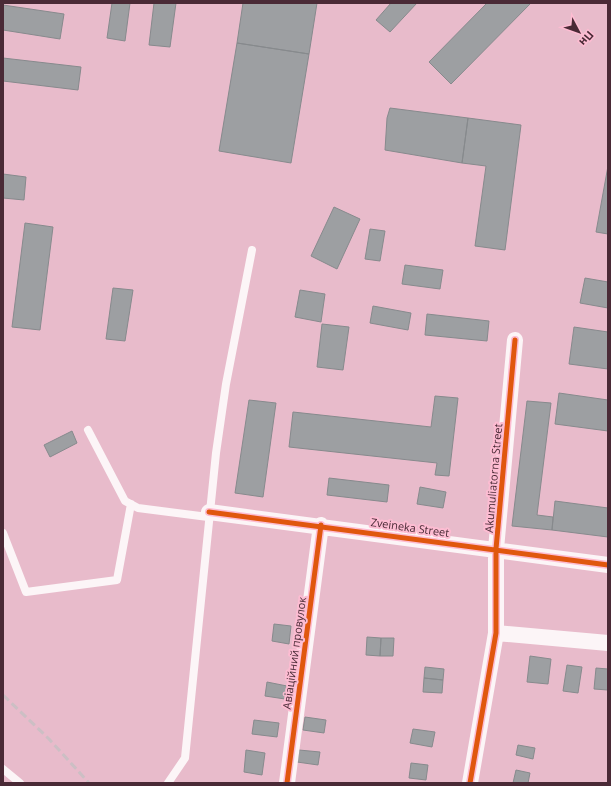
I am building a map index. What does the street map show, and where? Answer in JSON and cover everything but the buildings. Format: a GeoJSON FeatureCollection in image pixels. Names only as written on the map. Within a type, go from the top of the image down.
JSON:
{"type":"FeatureCollection","features":[{"type":"Feature","properties":{"kind":"street","name":"Akumuliatorna Street"},"geometry":{"type":"LineString","coordinates":[[470,783],[496,633],[496,549],[515,340]]}},
{"type":"Feature","properties":{"kind":"street","name":"Zveineka Street"},"geometry":{"type":"LineString","coordinates":[[208,514],[321,525],[608,565]]}},
{"type":"Feature","properties":{"kind":"street","name":"Авіаційний провулок"},"geometry":{"type":"LineString","coordinates":[[286,783],[321,525]]}},
{"type":"Feature","properties":{"kind":"street"},"geometry":{"type":"LineString","coordinates":[[496,633],[608,643]]}},
{"type":"Feature","properties":{"kind":"lane"},"geometry":{"type":"LineString","coordinates":[[168,783],[185,758],[208,514],[226,384],[252,250]]}},
{"type":"Feature","properties":{"kind":"lane"},"geometry":{"type":"LineString","coordinates":[[88,430],[125,501],[138,508],[208,514]]}},
{"type":"Feature","properties":{"kind":"lane"},"geometry":{"type":"LineString","coordinates":[[3,533],[26,592],[117,580],[131,504]]}},
{"type":"Feature","properties":{"kind":"lane"},"geometry":{"type":"LineString","coordinates":[[3,768],[20,783]]}},
{"type":"Feature","properties":{"kind":"railway"},"geometry":{"type":"LineString","coordinates":[[3,695],[49,739],[89,783]]}},
{"type":"Feature","properties":{"kind":"cycle path"},"geometry":{"type":"LineString","coordinates":[[470,783],[496,633],[496,549],[515,340]]}},
{"type":"Feature","properties":{"kind":"cycle path"},"geometry":{"type":"LineString","coordinates":[[209,512],[608,565]]}},
{"type":"Feature","properties":{"kind":"cycle path"},"geometry":{"type":"LineString","coordinates":[[287,783],[321,525]]}}]}
